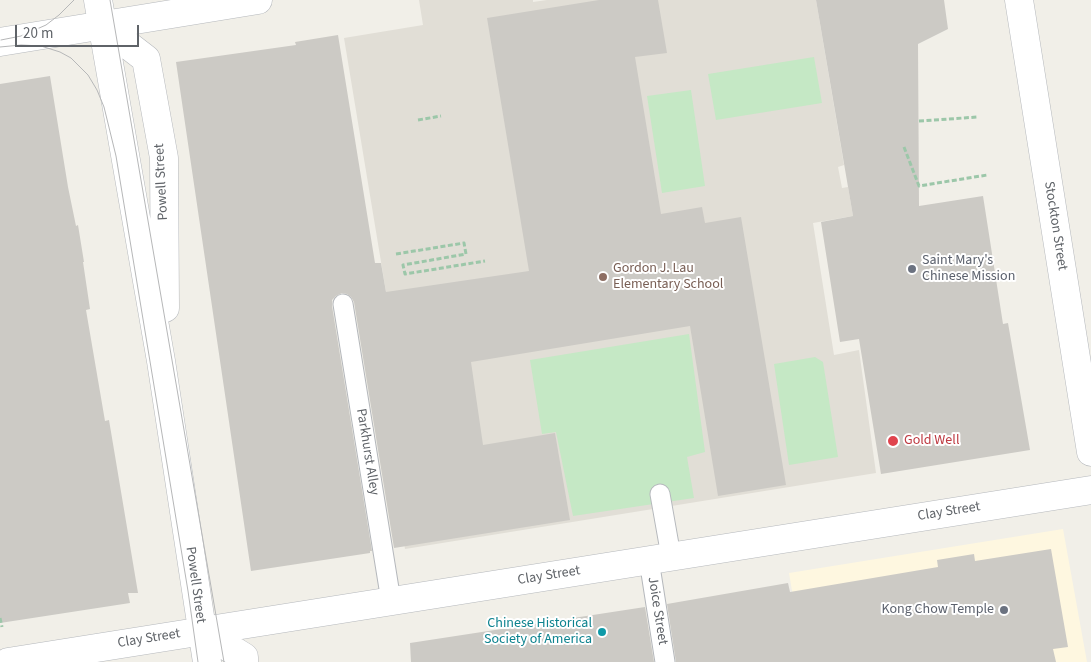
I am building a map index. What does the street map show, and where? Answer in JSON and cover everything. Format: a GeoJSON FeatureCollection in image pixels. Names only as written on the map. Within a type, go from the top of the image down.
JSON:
{"type":"FeatureCollection","features":[{"type":"Feature","properties":{"kind":"street"},"geometry":{"type":"LineString","coordinates":[[0,42],[100,12],[258,0]]}},
{"type":"Feature","properties":{"kind":"street","name":"Stockton Street"},"geometry":{"type":"LineString","coordinates":[[1019,0],[1091,452]]}},
{"type":"Feature","properties":{"kind":"street","name":"Powell Street"},"geometry":{"type":"LineString","coordinates":[[100,12],[161,361],[207,662]]}},
{"type":"Feature","properties":{"kind":"street","name":"Powell Street"},"geometry":{"type":"LineString","coordinates":[[100,12],[146,59],[164,158],[165,318],[161,361]]}},
{"type":"Feature","properties":{"kind":"street","name":"Clay Street"},"geometry":{"type":"LineString","coordinates":[[8,662],[1091,490]]}},
{"type":"Feature","properties":{"kind":"street","name":"Powell Street"},"geometry":{"type":"LineString","coordinates":[[202,631],[244,657],[244,662]]}},
{"type":"Feature","properties":{"kind":"lane","name":"Parkhurst Alley"},"geometry":{"type":"LineString","coordinates":[[343,304],[391,601]]}},
{"type":"Feature","properties":{"kind":"lane","name":"Joice Street"},"geometry":{"type":"LineString","coordinates":[[660,494],[660,558],[665,662]]}},
{"type":"Feature","properties":{"kind":"path"},"geometry":{"type":"LineString","coordinates":[[418,120],[441,116]]}},
{"type":"Feature","properties":{"kind":"path"},"geometry":{"type":"LineString","coordinates":[[919,121],[978,117]]}},
{"type":"Feature","properties":{"kind":"path"},"geometry":{"type":"LineString","coordinates":[[904,147],[919,186],[987,176]]}},
{"type":"Feature","properties":{"kind":"path"},"geometry":{"type":"LineString","coordinates":[[396,254],[464,243],[466,254],[403,265],[405,274],[485,261]]}},
{"type":"Feature","properties":{"kind":"shaded area","name":"Gordon J. Lau Elementary School"},"geometry":{"type":"Polygon","coordinates":[[[419,0],[533,0],[533,2],[547,0],[816,0],[844,165],[838,167],[842,188],[848,187],[853,216],[813,223],[834,355],[859,350],[876,473],[405,549],[365,301],[386,292],[344,38],[423,25],[419,0]]]}},
{"type":"Feature","properties":{"kind":"shaded area"},"geometry":{"type":"Polygon","coordinates":[[[1063,529],[1087,662],[804,662],[789,573],[1063,529]]]}},
{"type":"Feature","properties":{"kind":"green space"},"geometry":{"type":"Polygon","coordinates":[[[814,57],[822,103],[716,120],[708,74],[814,57]]]}},
{"type":"Feature","properties":{"kind":"green space"},"geometry":{"type":"Polygon","coordinates":[[[691,90],[705,186],[662,193],[647,96],[691,90]]]}},
{"type":"Feature","properties":{"kind":"green space"},"geometry":{"type":"Polygon","coordinates":[[[689,334],[705,452],[687,457],[694,498],[573,516],[556,432],[542,434],[530,360],[689,334]]]}},
{"type":"Feature","properties":{"kind":"green space"},"geometry":{"type":"Polygon","coordinates":[[[815,357],[823,362],[838,457],[789,465],[774,364],[815,357]]]}},
{"type":"Feature","properties":{"kind":"building"},"geometry":{"type":"Polygon","coordinates":[[[599,0],[658,0],[667,53],[635,57],[661,214],[702,207],[705,223],[741,217],[786,485],[718,496],[690,326],[471,362],[483,445],[555,433],[570,520],[394,548],[354,302],[347,294],[342,293],[332,300],[332,306],[372,551],[370,553],[251,571],[176,62],[296,45],[295,42],[338,35],[375,263],[381,263],[386,292],[529,271],[487,18],[599,0]]]}},
{"type":"Feature","properties":{"kind":"building"},"geometry":{"type":"Polygon","coordinates":[[[816,0],[944,0],[948,29],[918,44],[919,206],[983,196],[1003,324],[1008,323],[1030,450],[881,474],[859,339],[840,342],[821,222],[853,216],[816,0]]]}},
{"type":"Feature","properties":{"kind":"building"},"geometry":{"type":"Polygon","coordinates":[[[50,76],[68,187],[76,226],[78,225],[84,262],[90,309],[86,310],[105,421],[109,420],[138,593],[128,593],[130,603],[0,623],[0,84],[50,76]]]}},
{"type":"Feature","properties":{"kind":"building"},"geometry":{"type":"Polygon","coordinates":[[[1051,549],[1068,647],[1053,649],[1056,662],[676,662],[667,604],[788,583],[790,592],[938,567],[937,560],[974,554],[975,561],[1051,549]]]}},
{"type":"Feature","properties":{"kind":"building"},"geometry":{"type":"Polygon","coordinates":[[[645,607],[654,662],[411,662],[410,643],[645,607]]]}},
{"type":"Feature","properties":{"kind":"tram line"},"geometry":{"type":"LineString","coordinates":[[1,40],[21,36],[46,25],[74,0]]}},
{"type":"Feature","properties":{"kind":"tram line"},"geometry":{"type":"LineString","coordinates":[[110,0],[224,662]]}},
{"type":"Feature","properties":{"kind":"tram line"},"geometry":{"type":"LineString","coordinates":[[0,47],[41,46],[71,58],[88,75],[104,107],[116,156],[198,662]]}},
{"type":"Feature","properties":{"kind":"place","name":"Saint Mary's Chinese Mission"},"geometry":{"type":"Point","coordinates":[912,269]}},
{"type":"Feature","properties":{"kind":"place","name":"Gordon J. Lau Elementary School"},"geometry":{"type":"Point","coordinates":[603,277]}},
{"type":"Feature","properties":{"kind":"place","name":"Gold Well"},"geometry":{"type":"Point","coordinates":[893,441]}},
{"type":"Feature","properties":{"kind":"place","name":"Kong Chow Temple"},"geometry":{"type":"Point","coordinates":[1004,610]}},
{"type":"Feature","properties":{"kind":"place","name":"Chinese Historical Society of America"},"geometry":{"type":"Point","coordinates":[602,632]}}]}
